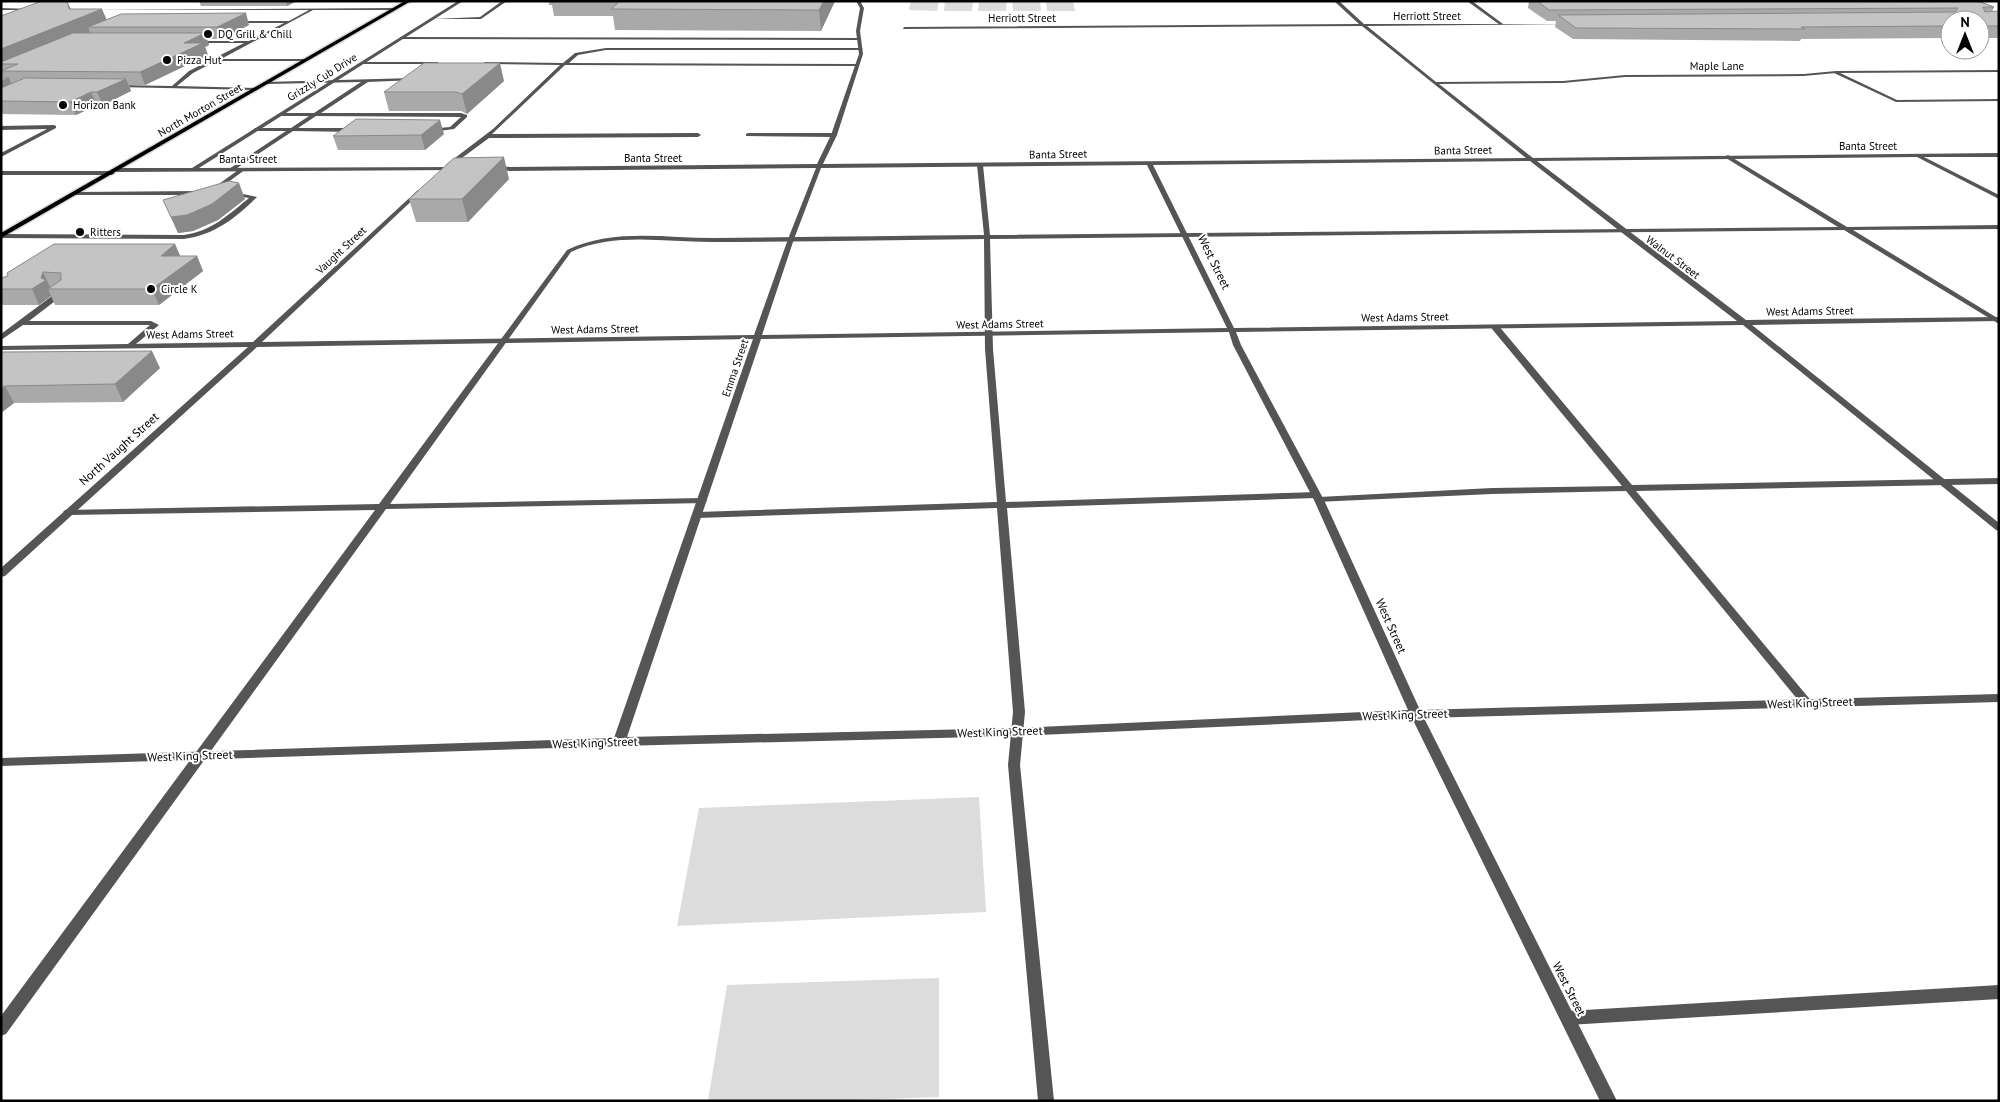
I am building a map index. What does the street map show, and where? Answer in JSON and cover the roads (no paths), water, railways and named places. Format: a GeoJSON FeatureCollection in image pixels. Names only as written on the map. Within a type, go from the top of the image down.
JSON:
{"type":"FeatureCollection","features":[{"type":"Feature","properties":{"kind":"main road","name":"North Morton Street"},"geometry":{"type":"LineString","coordinates":[[1,236],[409,1]]}},
{"type":"Feature","properties":{"kind":"street","name":"Grizzly Cub Drive"},"geometry":{"type":"LineString","coordinates":[[194,169],[461,1]]}},
{"type":"Feature","properties":{"kind":"street"},"geometry":{"type":"LineString","coordinates":[[436,18],[481,18],[505,1]]}},
{"type":"Feature","properties":{"kind":"street","name":"Emma Street"},"geometry":{"type":"LineString","coordinates":[[619,742],[791,239],[819,166],[834,135],[857,65],[860,49],[862,8],[858,1]]}},
{"type":"Feature","properties":{"kind":"street","name":"Walnut Street"},"geometry":{"type":"LineString","coordinates":[[1336,1],[1362,25],[1623,231],[1747,323],[1999,528]]}},
{"type":"Feature","properties":{"kind":"street"},"geometry":{"type":"LineString","coordinates":[[1469,1],[1501,24]]}},
{"type":"Feature","properties":{"kind":"street"},"geometry":{"type":"LineString","coordinates":[[296,9],[309,2]]}},
{"type":"Feature","properties":{"kind":"street"},"geometry":{"type":"LineString","coordinates":[[1,9],[41,10],[25,15]]}},
{"type":"Feature","properties":{"kind":"street"},"geometry":{"type":"LineString","coordinates":[[174,86],[191,72],[314,9]]}},
{"type":"Feature","properties":{"kind":"street"},"geometry":{"type":"LineString","coordinates":[[88,10],[395,9]]}},
{"type":"Feature","properties":{"kind":"street"},"geometry":{"type":"LineString","coordinates":[[139,16],[154,10]]}},
{"type":"Feature","properties":{"kind":"street"},"geometry":{"type":"LineString","coordinates":[[231,22],[289,22]]}},
{"type":"Feature","properties":{"kind":"street","name":"Herriott Street"},"geometry":{"type":"LineString","coordinates":[[904,28],[1571,24]]}},
{"type":"Feature","properties":{"kind":"street"},"geometry":{"type":"LineString","coordinates":[[404,38],[859,39]]}},
{"type":"Feature","properties":{"kind":"street"},"geometry":{"type":"LineString","coordinates":[[192,42],[249,42]]}},
{"type":"Feature","properties":{"kind":"street"},"geometry":{"type":"LineString","coordinates":[[435,176],[487,136],[577,54],[606,49],[860,49]]}},
{"type":"Feature","properties":{"kind":"street"},"geometry":{"type":"LineString","coordinates":[[214,60],[306,60]]}},
{"type":"Feature","properties":{"kind":"street"},"geometry":{"type":"LineString","coordinates":[[362,63],[439,63]]}},
{"type":"Feature","properties":{"kind":"street"},"geometry":{"type":"LineString","coordinates":[[478,64],[857,65]]}},
{"type":"Feature","properties":{"kind":"street","name":"Maple Lane"},"geometry":{"type":"LineString","coordinates":[[1436,83],[1563,82],[1611,76],[1804,76],[1836,72],[1999,71]]}},
{"type":"Feature","properties":{"kind":"street"},"geometry":{"type":"LineString","coordinates":[[1836,72],[1896,101],[1999,100]]}},
{"type":"Feature","properties":{"kind":"street"},"geometry":{"type":"LineString","coordinates":[[267,84],[331,83],[368,79],[417,79]]}},
{"type":"Feature","properties":{"kind":"street"},"geometry":{"type":"LineString","coordinates":[[232,169],[368,79]]}},
{"type":"Feature","properties":{"kind":"street"},"geometry":{"type":"LineString","coordinates":[[108,86],[257,89]]}},
{"type":"Feature","properties":{"kind":"street"},"geometry":{"type":"LineString","coordinates":[[282,114],[465,116],[452,128],[424,130]]}},
{"type":"Feature","properties":{"kind":"street"},"geometry":{"type":"LineString","coordinates":[[1,128],[54,127],[1,155]]}},
{"type":"Feature","properties":{"kind":"street"},"geometry":{"type":"LineString","coordinates":[[257,130],[358,130]]}},
{"type":"Feature","properties":{"kind":"street"},"geometry":{"type":"LineString","coordinates":[[487,136],[698,135]]}},
{"type":"Feature","properties":{"kind":"street"},"geometry":{"type":"LineString","coordinates":[[748,135],[834,135]]}},
{"type":"Feature","properties":{"kind":"street","name":"Banta Street"},"geometry":{"type":"LineString","coordinates":[[492,169],[1999,155]]}},
{"type":"Feature","properties":{"kind":"street"},"geometry":{"type":"LineString","coordinates":[[1917,156],[1999,197]]}},
{"type":"Feature","properties":{"kind":"street"},"geometry":{"type":"LineString","coordinates":[[1728,157],[1997,320]]}},
{"type":"Feature","properties":{"kind":"street","name":"West Street"},"geometry":{"type":"LineString","coordinates":[[1149,163],[1187,236],[1237,345],[1318,497],[1416,714],[1609,1101]]}},
{"type":"Feature","properties":{"kind":"street"},"geometry":{"type":"LineString","coordinates":[[980,165],[986,237],[989,335],[1019,712],[1014,765],[1046,1101]]}},
{"type":"Feature","properties":{"kind":"street","name":"Banta Street"},"geometry":{"type":"LineString","coordinates":[[1,173],[194,169],[462,169]]}},
{"type":"Feature","properties":{"kind":"street"},"geometry":{"type":"LineString","coordinates":[[209,193],[243,169]]}},
{"type":"Feature","properties":{"kind":"street","name":"Vaught Street"},"geometry":{"type":"LineString","coordinates":[[254,345],[421,189]]}},
{"type":"Feature","properties":{"kind":"street"},"geometry":{"type":"LineString","coordinates":[[1,236],[184,237],[198,235],[217,227],[254,197],[237,193],[76,194]]}},
{"type":"Feature","properties":{"kind":"street"},"geometry":{"type":"LineString","coordinates":[[1,1029],[385,505],[501,342],[569,251],[577,246],[620,238],[791,239],[1187,236],[1999,227]]}},
{"type":"Feature","properties":{"kind":"street"},"geometry":{"type":"LineString","coordinates":[[1,338],[63,294],[63,290],[53,290]]}},
{"type":"Feature","properties":{"kind":"street","name":"West Adams Street"},"geometry":{"type":"LineString","coordinates":[[5,348],[1997,320]]}},
{"type":"Feature","properties":{"kind":"street"},"geometry":{"type":"LineString","coordinates":[[22,323],[151,322],[155,325],[131,346]]}},
{"type":"Feature","properties":{"kind":"street"},"geometry":{"type":"LineString","coordinates":[[1495,327],[1806,703]]}},
{"type":"Feature","properties":{"kind":"street","name":"North Vaught Street"},"geometry":{"type":"LineString","coordinates":[[1,574],[254,345]]}},
{"type":"Feature","properties":{"kind":"street"},"geometry":{"type":"LineString","coordinates":[[1,354],[5,348]]}},
{"type":"Feature","properties":{"kind":"street"},"geometry":{"type":"LineString","coordinates":[[698,515],[1628,488],[1999,481]]}},
{"type":"Feature","properties":{"kind":"street"},"geometry":{"type":"LineString","coordinates":[[68,512],[702,501]]}},
{"type":"Feature","properties":{"kind":"street","name":"West King Street"},"geometry":{"type":"LineString","coordinates":[[1,762],[619,742],[1017,732],[1416,714],[1999,698]]}},
{"type":"Feature","properties":{"kind":"street"},"geometry":{"type":"LineString","coordinates":[[1568,1018],[1999,992]]}},
{"type":"Feature","properties":{"kind":"place","name":"DQ Grill & Chill"},"geometry":{"type":"Point","coordinates":[208,34]}},
{"type":"Feature","properties":{"kind":"place","name":"Pizza Hut"},"geometry":{"type":"Point","coordinates":[167,60]}},
{"type":"Feature","properties":{"kind":"place","name":"Horizon Bank"},"geometry":{"type":"Point","coordinates":[63,105]}},
{"type":"Feature","properties":{"kind":"place","name":"Ritters"},"geometry":{"type":"Point","coordinates":[80,232]}},
{"type":"Feature","properties":{"kind":"place","name":"Circle K"},"geometry":{"type":"Point","coordinates":[151,289]}}]}
